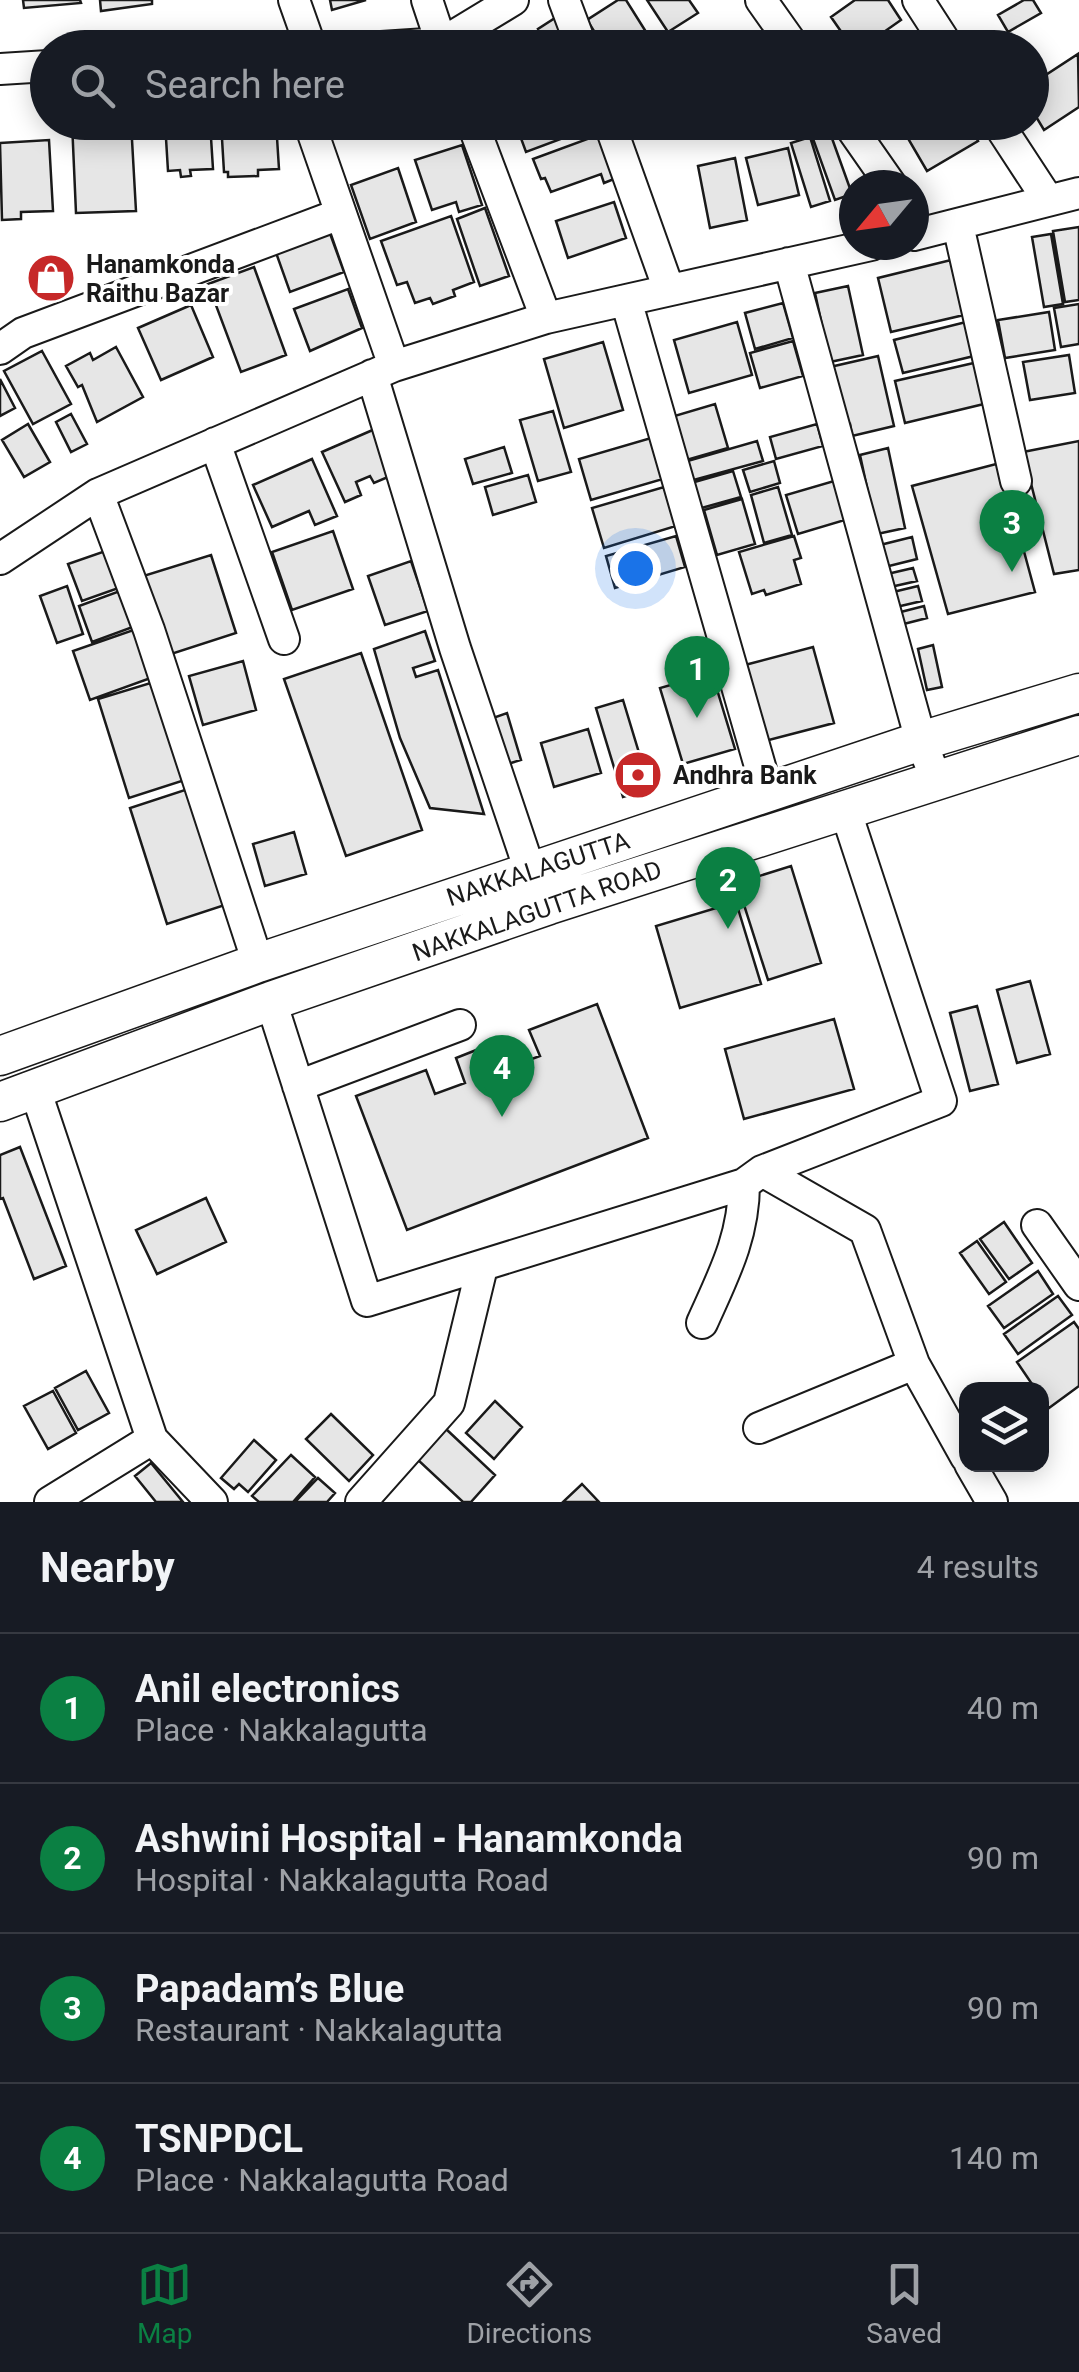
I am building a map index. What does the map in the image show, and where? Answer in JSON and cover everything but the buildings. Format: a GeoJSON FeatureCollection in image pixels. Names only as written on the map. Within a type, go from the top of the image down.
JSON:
{"type":"FeatureCollection","features":[{"type":"Feature","properties":{"kind":"main road","name":"NAKKALAGUTTA"},"geometry":{"type":"LineString","coordinates":[[0,1056],[258,962],[921,741],[1079,693]]}},
{"type":"Feature","properties":{"kind":"main road","name":"NAKKALAGUTTA ROAD"},"geometry":{"type":"LineString","coordinates":[[0,1102],[271,1001],[549,905],[1079,735]]}},
{"type":"Feature","properties":{"kind":"street"},"geometry":{"type":"LineString","coordinates":[[294,0],[305,30]]}},
{"type":"Feature","properties":{"kind":"street"},"geometry":{"type":"LineString","coordinates":[[427,0],[437,30]]}},
{"type":"Feature","properties":{"kind":"street"},"geometry":{"type":"LineString","coordinates":[[467,30],[513,0]]}},
{"type":"Feature","properties":{"kind":"street"},"geometry":{"type":"LineString","coordinates":[[564,0],[575,30]]}},
{"type":"Feature","properties":{"kind":"street"},"geometry":{"type":"LineString","coordinates":[[762,0],[782,30]]}},
{"type":"Feature","properties":{"kind":"street"},"geometry":{"type":"LineString","coordinates":[[918,0],[937,30]]}},
{"type":"Feature","properties":{"kind":"street"},"geometry":{"type":"LineString","coordinates":[[0,68],[30,67]]}},
{"type":"Feature","properties":{"kind":"street"},"geometry":{"type":"LineString","coordinates":[[315,140],[340,214],[456,648],[530,871]]}},
{"type":"Feature","properties":{"kind":"street"},"geometry":{"type":"LineString","coordinates":[[479,140],[546,318]]}},
{"type":"Feature","properties":{"kind":"street"},"geometry":{"type":"LineString","coordinates":[[615,140],[669,290]]}},
{"type":"Feature","properties":{"kind":"street"},"geometry":{"type":"LineString","coordinates":[[860,140],[881,170]]}},
{"type":"Feature","properties":{"kind":"street"},"geometry":{"type":"LineString","coordinates":[[1009,140],[1048,200]]}},
{"type":"Feature","properties":{"kind":"street"},"geometry":{"type":"LineString","coordinates":[[929,228],[958,225],[1079,193]]}},
{"type":"Feature","properties":{"kind":"street"},"geometry":{"type":"LineString","coordinates":[[0,349],[23,334],[340,214]]}},
{"type":"Feature","properties":{"kind":"street"},"geometry":{"type":"LineString","coordinates":[[958,225],[1016,481]]}},
{"type":"Feature","properties":{"kind":"street"},"geometry":{"type":"LineString","coordinates":[[0,559],[98,494],[383,370],[546,318],[839,252]]}},
{"type":"Feature","properties":{"kind":"street"},"geometry":{"type":"LineString","coordinates":[[789,264],[921,741],[936,780]]}},
{"type":"Feature","properties":{"kind":"street"},"geometry":{"type":"LineString","coordinates":[[626,300],[768,794]]}},
{"type":"Feature","properties":{"kind":"street"},"geometry":{"type":"LineString","coordinates":[[215,444],[284,639]]}},
{"type":"Feature","properties":{"kind":"street"},"geometry":{"type":"LineString","coordinates":[[98,494],[150,630],[258,962]]}},
{"type":"Feature","properties":{"kind":"street"},"geometry":{"type":"LineString","coordinates":[[271,1001],[367,1301],[753,1178],[940,1101],[845,808]]}},
{"type":"Feature","properties":{"kind":"street"},"geometry":{"type":"LineString","coordinates":[[298,1086],[460,1025]]}},
{"type":"Feature","properties":{"kind":"street"},"geometry":{"type":"LineString","coordinates":[[36,1089],[152,1439],[212,1502]]}},
{"type":"Feature","properties":{"kind":"street"},"geometry":{"type":"LineString","coordinates":[[702,1323],[732,1255],[753,1178]]}},
{"type":"Feature","properties":{"kind":"street"},"geometry":{"type":"LineString","coordinates":[[753,1178],[865,1230],[914,1364],[959,1445]]}},
{"type":"Feature","properties":{"kind":"street"},"geometry":{"type":"LineString","coordinates":[[1037,1225],[1079,1285]]}},
{"type":"Feature","properties":{"kind":"street"},"geometry":{"type":"LineString","coordinates":[[361,1502],[449,1403],[482,1267]]}},
{"type":"Feature","properties":{"kind":"street"},"geometry":{"type":"LineString","coordinates":[[759,1428],[914,1364]]}},
{"type":"Feature","properties":{"kind":"street"},"geometry":{"type":"LineString","coordinates":[[50,1502],[152,1439]]}},
{"type":"Feature","properties":{"kind":"street"},"geometry":{"type":"LineString","coordinates":[[974,1472],[991,1502]]}},
{"type":"Feature","properties":{"kind":"place","name":"Hanamkonda Raithu Bazar"},"geometry":{"type":"Point","coordinates":[51,278]}},
{"type":"Feature","properties":{"kind":"place","name":"Papadam’s Blue"},"geometry":{"type":"Point","coordinates":[1012,572]}},
{"type":"Feature","properties":{"kind":"place","name":"Anil electronics"},"geometry":{"type":"Point","coordinates":[697,718]}},
{"type":"Feature","properties":{"kind":"place","name":"Andhra Bank"},"geometry":{"type":"Point","coordinates":[638,775]}},
{"type":"Feature","properties":{"kind":"place","name":"Ashwini Hospital - Hanamkonda"},"geometry":{"type":"Point","coordinates":[728,929]}},
{"type":"Feature","properties":{"kind":"place","name":"TSNPDCL"},"geometry":{"type":"Point","coordinates":[502,1117]}}]}
